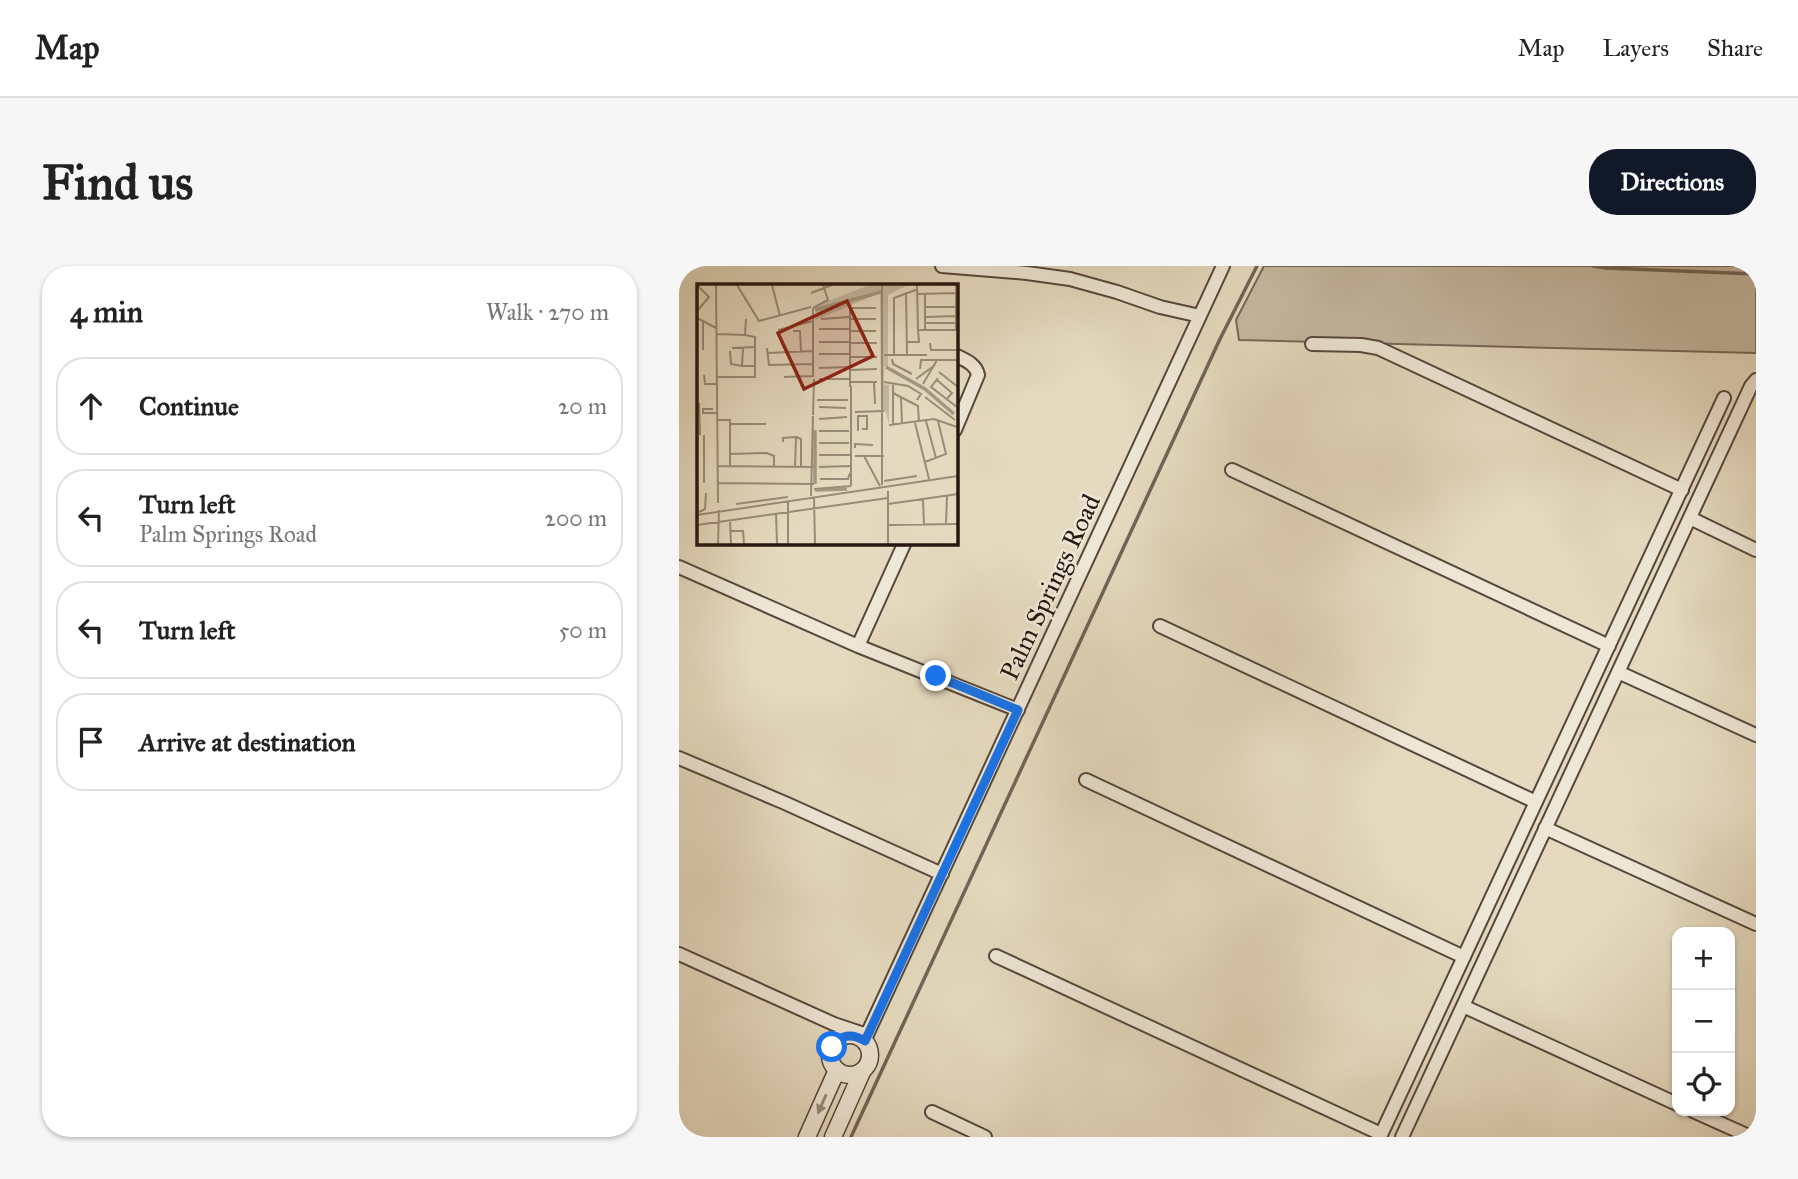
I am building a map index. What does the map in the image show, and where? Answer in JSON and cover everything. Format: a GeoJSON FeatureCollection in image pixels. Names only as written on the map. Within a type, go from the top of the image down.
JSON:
{"type":"FeatureCollection","features":[{"type":"Feature","properties":{"kind":"street"},"geometry":{"type":"LineString","coordinates":[[942,266],[1070,279],[1160,307],[1200,316]]}},
{"type":"Feature","properties":{"kind":"street","name":"Palm Springs Road"},"geometry":{"type":"LineString","coordinates":[[866,1038],[1223,266]]}},
{"type":"Feature","properties":{"kind":"street"},"geometry":{"type":"LineString","coordinates":[[1312,344],[1378,348],[1682,490]]}},
{"type":"Feature","properties":{"kind":"street"},"geometry":{"type":"LineString","coordinates":[[957,356],[977,369],[978,375],[957,425]]}},
{"type":"Feature","properties":{"kind":"street"},"geometry":{"type":"LineString","coordinates":[[1402,1137],[1756,380]]}},
{"type":"Feature","properties":{"kind":"street"},"geometry":{"type":"LineString","coordinates":[[996,956],[1381,1135],[1724,398]]}},
{"type":"Feature","properties":{"kind":"street"},"geometry":{"type":"LineString","coordinates":[[1233,470],[1609,646]]}},
{"type":"Feature","properties":{"kind":"street"},"geometry":{"type":"LineString","coordinates":[[1690,518],[1756,550]]}},
{"type":"Feature","properties":{"kind":"street"},"geometry":{"type":"LineString","coordinates":[[858,646],[904,544]]}},
{"type":"Feature","properties":{"kind":"street"},"geometry":{"type":"LineString","coordinates":[[679,567],[858,646],[1018,710]]}},
{"type":"Feature","properties":{"kind":"street"},"geometry":{"type":"LineString","coordinates":[[1160,626],[1536,802]]}},
{"type":"Feature","properties":{"kind":"street"},"geometry":{"type":"LineString","coordinates":[[1618,672],[1756,735]]}},
{"type":"Feature","properties":{"kind":"street"},"geometry":{"type":"LineString","coordinates":[[679,758],[942,874]]}},
{"type":"Feature","properties":{"kind":"street"},"geometry":{"type":"LineString","coordinates":[[1086,780],[1464,957]]}},
{"type":"Feature","properties":{"kind":"street"},"geometry":{"type":"LineString","coordinates":[[1545,828],[1756,924]]}},
{"type":"Feature","properties":{"kind":"street"},"geometry":{"type":"LineString","coordinates":[[679,954],[866,1038],[871,1053],[867,1067],[856,1075],[837,1070],[830,1053],[835,1042],[853,1035],[866,1038]]}},
{"type":"Feature","properties":{"kind":"street"},"geometry":{"type":"LineString","coordinates":[[1463,1006],[1672,1102]]}},
{"type":"Feature","properties":{"kind":"street"},"geometry":{"type":"LineString","coordinates":[[807,1137],[837,1070]]}},
{"type":"Feature","properties":{"kind":"street"},"geometry":{"type":"LineString","coordinates":[[832,1137],[862,1072]]}},
{"type":"Feature","properties":{"kind":"street"},"geometry":{"type":"LineString","coordinates":[[932,1112],[985,1137]]}},
{"type":"Feature","properties":{"kind":"street"},"geometry":{"type":"LineString","coordinates":[[1704,1116],[1751,1137]]}},
{"type":"Feature","properties":{"kind":"shaded area"},"geometry":{"type":"Polygon","coordinates":[[[1264,266],[1756,266],[1756,353],[1239,340],[1236,320],[1264,266]]]}},
{"type":"Feature","properties":{"kind":"waterway"},"geometry":{"type":"LineString","coordinates":[[851,1137],[1220,339],[1257,266]]}},
{"type":"Feature","properties":{"kind":"waterway"},"geometry":{"type":"LineString","coordinates":[[1593,266],[1756,274]]}},
{"type":"Feature","properties":{"kind":"route"},"geometry":{"type":"LineString","coordinates":[[832,1047],[840,1038],[846,1036],[853,1035],[865,1041],[1018,710],[936,676]]}}]}
